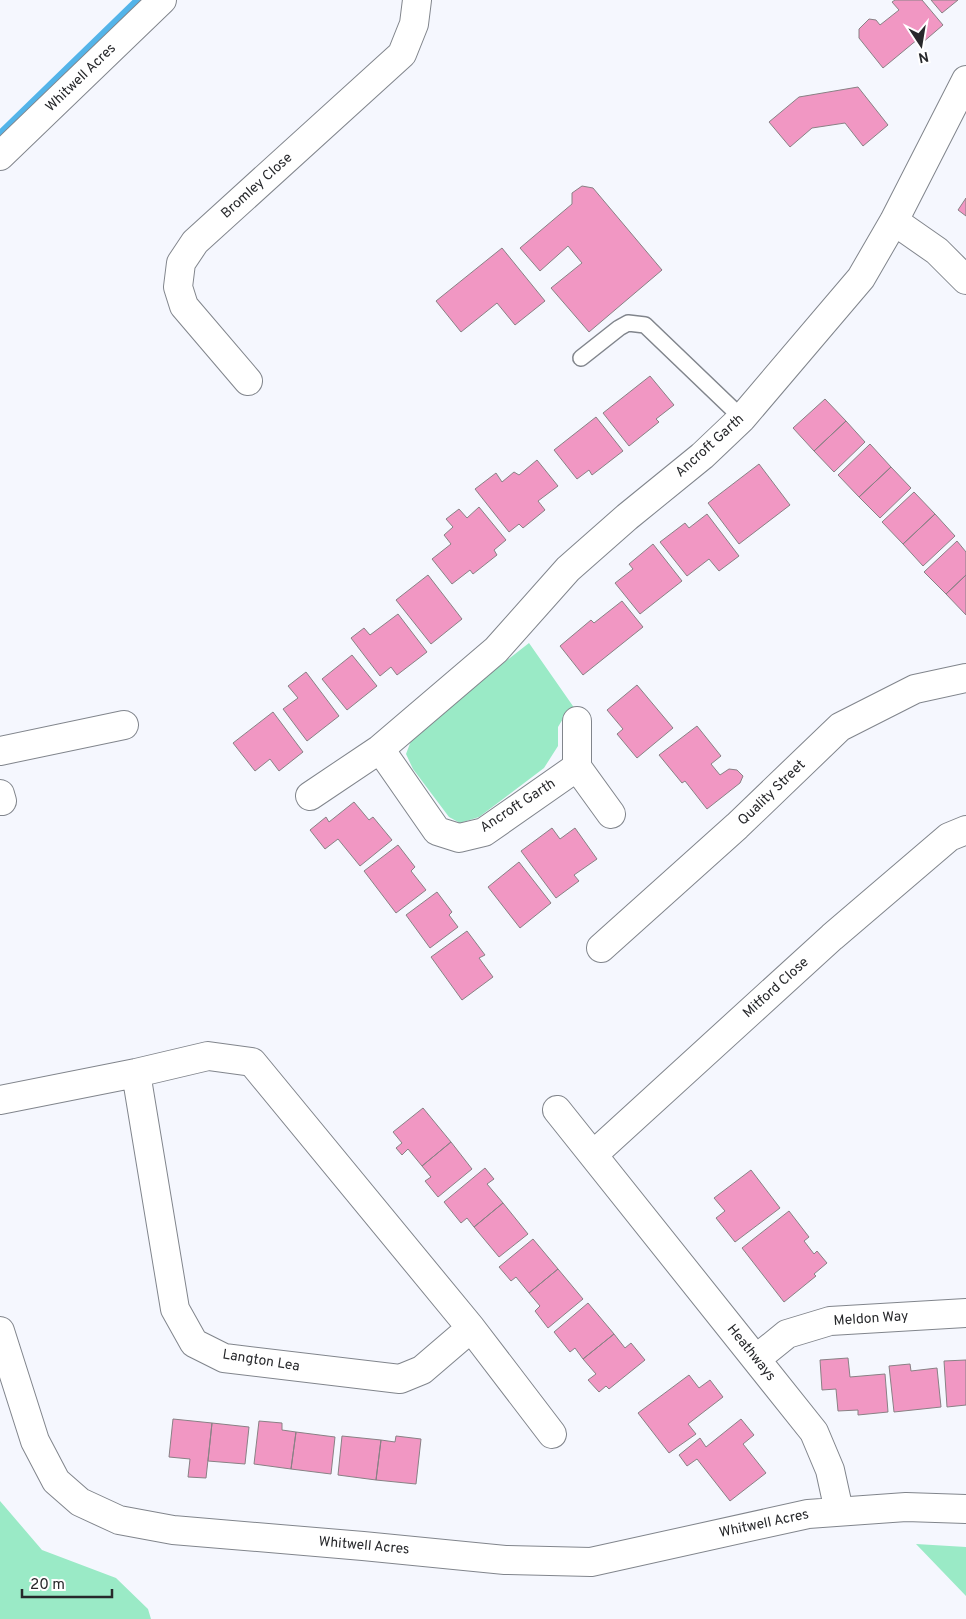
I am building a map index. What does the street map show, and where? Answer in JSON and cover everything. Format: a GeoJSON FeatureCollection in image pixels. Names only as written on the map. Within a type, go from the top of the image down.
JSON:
{"type":"FeatureCollection","features":[{"type":"Feature","properties":{"kind":"street","name":"Whitwell Acres"},"geometry":{"type":"LineString","coordinates":[[0,156],[162,0]]}},
{"type":"Feature","properties":{"kind":"street","name":"Bromley Close"},"geometry":{"type":"LineString","coordinates":[[248,381],[184,306],[178,287],[181,263],[194,242],[402,54],[414,24],[417,0]]}},
{"type":"Feature","properties":{"kind":"street","name":"Ancroft Garth"},"geometry":{"type":"LineString","coordinates":[[310,796],[380,749],[496,650],[568,569],[627,517],[702,456],[742,418],[861,278],[894,221],[966,80]]}},
{"type":"Feature","properties":{"kind":"street"},"geometry":{"type":"LineString","coordinates":[[894,221],[937,251],[966,280]]}},
{"type":"Feature","properties":{"kind":"street","name":"Quality Street"},"geometry":{"type":"LineString","coordinates":[[600,948],[737,826],[840,727],[915,689],[966,678]]}},
{"type":"Feature","properties":{"kind":"street"},"geometry":{"type":"LineString","coordinates":[[577,720],[578,767],[611,814]]}},
{"type":"Feature","properties":{"kind":"street"},"geometry":{"type":"LineString","coordinates":[[0,751],[124,725]]}},
{"type":"Feature","properties":{"kind":"street","name":"Ancroft Garth"},"geometry":{"type":"LineString","coordinates":[[380,749],[437,831],[459,838],[484,832],[578,767]]}},
{"type":"Feature","properties":{"kind":"street","name":"Mitford Close"},"geometry":{"type":"LineString","coordinates":[[592,1155],[832,937],[950,837],[966,830]]}},
{"type":"Feature","properties":{"kind":"street"},"geometry":{"type":"LineString","coordinates":[[0,1100],[136,1073],[208,1056],[252,1062],[471,1328],[552,1434]]}},
{"type":"Feature","properties":{"kind":"street","name":"Langton Lea"},"geometry":{"type":"LineString","coordinates":[[136,1073],[175,1309],[194,1342],[224,1358],[400,1379],[422,1370],[471,1328]]}},
{"type":"Feature","properties":{"kind":"street","name":"Heathways"},"geometry":{"type":"LineString","coordinates":[[557,1110],[814,1432],[830,1470],[839,1511]]}},
{"type":"Feature","properties":{"kind":"street","name":"Meldon Way"},"geometry":{"type":"LineString","coordinates":[[756,1360],[787,1334],[830,1321],[966,1313]]}},
{"type":"Feature","properties":{"kind":"street","name":"Whitwell Acres"},"geometry":{"type":"LineString","coordinates":[[0,1331],[34,1441],[56,1481],[80,1502],[119,1520],[173,1530],[505,1560],[591,1562],[808,1514],[839,1511]]}},
{"type":"Feature","properties":{"kind":"street"},"geometry":{"type":"LineString","coordinates":[[839,1511],[906,1507],[966,1509]]}},
{"type":"Feature","properties":{"kind":"lane"},"geometry":{"type":"LineString","coordinates":[[581,358],[628,323],[645,324],[742,418]]}},
{"type":"Feature","properties":{"kind":"green space"},"geometry":{"type":"Polygon","coordinates":[[[529,643],[575,709],[564,717],[558,727],[558,746],[544,768],[479,817],[460,823],[449,817],[413,769],[406,754],[414,733],[529,643]]]}},
{"type":"Feature","properties":{"kind":"green space"},"geometry":{"type":"Polygon","coordinates":[[[0,1501],[42,1550],[116,1578],[148,1609],[151,1619],[0,1619],[0,1501]]]}},
{"type":"Feature","properties":{"kind":"green space"},"geometry":{"type":"Polygon","coordinates":[[[916,1544],[966,1547],[966,1596],[916,1544]]]}},
{"type":"Feature","properties":{"kind":"building"},"geometry":{"type":"Polygon","coordinates":[[[895,0],[922,0],[943,25],[922,43],[918,39],[883,68],[859,38],[859,29],[869,19],[876,20],[880,25],[899,10],[892,2],[895,0]]]}},
{"type":"Feature","properties":{"kind":"building"},"geometry":{"type":"Polygon","coordinates":[[[931,0],[958,0],[942,13],[931,0]]]}},
{"type":"Feature","properties":{"kind":"building"},"geometry":{"type":"Polygon","coordinates":[[[858,87],[888,125],[863,146],[845,123],[812,128],[790,147],[769,122],[799,97],[858,87]]]}},
{"type":"Feature","properties":{"kind":"building"},"geometry":{"type":"Polygon","coordinates":[[[582,186],[593,188],[662,270],[589,332],[551,288],[582,263],[568,246],[540,271],[520,248],[572,204],[572,193],[582,186]]]}},
{"type":"Feature","properties":{"kind":"building"},"geometry":{"type":"Polygon","coordinates":[[[966,198],[966,216],[958,210],[966,198]]]}},
{"type":"Feature","properties":{"kind":"building"},"geometry":{"type":"Polygon","coordinates":[[[502,248],[545,301],[515,325],[497,303],[461,332],[436,301],[502,248]]]}},
{"type":"Feature","properties":{"kind":"building"},"geometry":{"type":"Polygon","coordinates":[[[650,376],[674,405],[656,419],[659,422],[629,446],[603,413],[650,376]]]}},
{"type":"Feature","properties":{"kind":"building"},"geometry":{"type":"Polygon","coordinates":[[[825,399],[846,421],[814,451],[793,428],[825,399]]]}},
{"type":"Feature","properties":{"kind":"building"},"geometry":{"type":"Polygon","coordinates":[[[596,417],[623,451],[592,475],[589,470],[577,479],[554,450],[596,417]]]}},
{"type":"Feature","properties":{"kind":"building"},"geometry":{"type":"Polygon","coordinates":[[[846,421],[865,442],[834,472],[814,451],[846,421]]]}},
{"type":"Feature","properties":{"kind":"building"},"geometry":{"type":"Polygon","coordinates":[[[870,444],[891,467],[859,497],[838,475],[870,444]]]}},
{"type":"Feature","properties":{"kind":"building"},"geometry":{"type":"Polygon","coordinates":[[[537,460],[558,486],[538,501],[545,510],[523,528],[519,524],[509,532],[475,489],[496,473],[502,482],[514,472],[519,475],[537,460]]]}},
{"type":"Feature","properties":{"kind":"building"},"geometry":{"type":"Polygon","coordinates":[[[759,464],[790,505],[739,544],[708,503],[759,464]]]}},
{"type":"Feature","properties":{"kind":"building"},"geometry":{"type":"Polygon","coordinates":[[[891,467],[911,488],[880,518],[859,497],[891,467]]]}},
{"type":"Feature","properties":{"kind":"building"},"geometry":{"type":"Polygon","coordinates":[[[914,492],[935,514],[903,544],[882,522],[914,492]]]}},
{"type":"Feature","properties":{"kind":"building"},"geometry":{"type":"Polygon","coordinates":[[[479,507],[506,540],[494,550],[497,555],[473,574],[470,570],[452,584],[432,559],[451,544],[444,535],[453,527],[446,519],[459,509],[467,518],[479,507]]]}},
{"type":"Feature","properties":{"kind":"building"},"geometry":{"type":"Polygon","coordinates":[[[707,514],[739,556],[719,571],[709,559],[687,576],[660,542],[685,523],[689,528],[707,514]]]}},
{"type":"Feature","properties":{"kind":"building"},"geometry":{"type":"Polygon","coordinates":[[[935,514],[955,536],[923,566],[903,544],[935,514]]]}},
{"type":"Feature","properties":{"kind":"building"},"geometry":{"type":"Polygon","coordinates":[[[957,541],[966,552],[966,575],[946,594],[924,572],[957,541]]]}},
{"type":"Feature","properties":{"kind":"building"},"geometry":{"type":"Polygon","coordinates":[[[653,544],[682,581],[640,614],[615,583],[633,569],[629,564],[653,544]]]}},
{"type":"Feature","properties":{"kind":"building"},"geometry":{"type":"Polygon","coordinates":[[[428,575],[462,619],[431,644],[396,600],[428,575]]]}},
{"type":"Feature","properties":{"kind":"building"},"geometry":{"type":"Polygon","coordinates":[[[966,575],[966,615],[946,594],[966,575]]]}},
{"type":"Feature","properties":{"kind":"building"},"geometry":{"type":"Polygon","coordinates":[[[622,601],[643,627],[583,675],[560,646],[591,620],[594,623],[622,601]]]}},
{"type":"Feature","properties":{"kind":"building"},"geometry":{"type":"Polygon","coordinates":[[[398,614],[427,652],[397,675],[391,667],[380,676],[351,638],[364,628],[370,635],[398,614]]]}},
{"type":"Feature","properties":{"kind":"building"},"geometry":{"type":"Polygon","coordinates":[[[352,655],[377,686],[347,710],[322,679],[352,655]]]}},
{"type":"Feature","properties":{"kind":"building"},"geometry":{"type":"Polygon","coordinates":[[[306,672],[339,716],[307,741],[283,709],[298,698],[288,686],[306,672]]]}},
{"type":"Feature","properties":{"kind":"building"},"geometry":{"type":"Polygon","coordinates":[[[637,685],[673,728],[637,758],[617,734],[623,729],[607,710],[637,685]]]}},
{"type":"Feature","properties":{"kind":"building"},"geometry":{"type":"Polygon","coordinates":[[[273,712],[303,752],[279,771],[270,759],[255,771],[233,743],[273,712]]]}},
{"type":"Feature","properties":{"kind":"building"},"geometry":{"type":"Polygon","coordinates":[[[697,726],[721,756],[711,764],[720,775],[729,769],[737,770],[743,776],[740,783],[707,809],[685,781],[682,783],[659,755],[697,726]]]}},
{"type":"Feature","properties":{"kind":"building"},"geometry":{"type":"Polygon","coordinates":[[[354,802],[369,820],[373,817],[392,840],[360,866],[338,839],[325,849],[310,830],[326,817],[329,822],[354,802]]]}},
{"type":"Feature","properties":{"kind":"building"},"geometry":{"type":"Polygon","coordinates":[[[552,828],[560,839],[575,828],[597,859],[574,875],[579,881],[556,898],[521,851],[552,828]]]}},
{"type":"Feature","properties":{"kind":"building"},"geometry":{"type":"Polygon","coordinates":[[[398,845],[415,867],[411,871],[426,890],[396,913],[364,871],[398,845]]]}},
{"type":"Feature","properties":{"kind":"building"},"geometry":{"type":"Polygon","coordinates":[[[519,862],[551,903],[520,928],[488,887],[519,862]]]}},
{"type":"Feature","properties":{"kind":"building"},"geometry":{"type":"Polygon","coordinates":[[[437,892],[452,912],[449,915],[458,927],[430,948],[406,915],[437,892]]]}},
{"type":"Feature","properties":{"kind":"building"},"geometry":{"type":"Polygon","coordinates":[[[467,931],[485,955],[479,958],[493,977],[462,1000],[431,957],[467,931]]]}},
{"type":"Feature","properties":{"kind":"building"},"geometry":{"type":"Polygon","coordinates":[[[423,1108],[451,1142],[422,1166],[408,1149],[402,1155],[396,1148],[402,1143],[393,1132],[423,1108]]]}},
{"type":"Feature","properties":{"kind":"building"},"geometry":{"type":"Polygon","coordinates":[[[451,1142],[472,1169],[438,1197],[425,1181],[431,1177],[422,1166],[451,1142]]]}},
{"type":"Feature","properties":{"kind":"building"},"geometry":{"type":"Polygon","coordinates":[[[485,1168],[494,1179],[487,1184],[503,1203],[474,1227],[467,1218],[461,1223],[444,1202],[485,1168]]]}},
{"type":"Feature","properties":{"kind":"building"},"geometry":{"type":"Polygon","coordinates":[[[751,1170],[780,1208],[735,1242],[716,1218],[725,1211],[714,1198],[751,1170]]]}},
{"type":"Feature","properties":{"kind":"building"},"geometry":{"type":"Polygon","coordinates":[[[503,1203],[528,1234],[499,1257],[474,1227],[503,1203]]]}},
{"type":"Feature","properties":{"kind":"building"},"geometry":{"type":"Polygon","coordinates":[[[789,1211],[809,1237],[804,1241],[814,1254],[817,1251],[827,1263],[814,1274],[816,1276],[784,1302],[742,1248],[789,1211]]]}},
{"type":"Feature","properties":{"kind":"building"},"geometry":{"type":"Polygon","coordinates":[[[533,1239],[558,1269],[529,1293],[516,1277],[511,1281],[499,1267],[533,1239]]]}},
{"type":"Feature","properties":{"kind":"building"},"geometry":{"type":"Polygon","coordinates":[[[558,1269],[583,1299],[548,1328],[535,1311],[540,1306],[529,1293],[558,1269]]]}},
{"type":"Feature","properties":{"kind":"building"},"geometry":{"type":"Polygon","coordinates":[[[588,1303],[614,1334],[583,1359],[575,1348],[570,1352],[554,1332],[588,1303]]]}},
{"type":"Feature","properties":{"kind":"building"},"geometry":{"type":"Polygon","coordinates":[[[614,1334],[625,1348],[631,1343],[645,1360],[609,1389],[606,1386],[599,1392],[588,1380],[596,1374],[583,1359],[614,1334]]]}},
{"type":"Feature","properties":{"kind":"building"},"geometry":{"type":"Polygon","coordinates":[[[848,1358],[850,1377],[885,1374],[888,1412],[858,1415],[858,1410],[838,1411],[836,1389],[822,1390],[820,1360],[848,1358]]]}},
{"type":"Feature","properties":{"kind":"building"},"geometry":{"type":"Polygon","coordinates":[[[966,1360],[966,1405],[947,1407],[944,1361],[966,1360]]]}},
{"type":"Feature","properties":{"kind":"building"},"geometry":{"type":"Polygon","coordinates":[[[910,1364],[911,1371],[937,1368],[941,1407],[894,1412],[889,1366],[910,1364]]]}},
{"type":"Feature","properties":{"kind":"building"},"geometry":{"type":"Polygon","coordinates":[[[689,1375],[699,1388],[710,1380],[723,1397],[688,1424],[696,1434],[669,1453],[638,1413],[689,1375]]]}},
{"type":"Feature","properties":{"kind":"building"},"geometry":{"type":"Polygon","coordinates":[[[173,1419],[212,1423],[206,1478],[188,1477],[190,1459],[169,1457],[173,1419]]]}},
{"type":"Feature","properties":{"kind":"building"},"geometry":{"type":"Polygon","coordinates":[[[741,1419],[754,1435],[743,1444],[766,1473],[730,1501],[697,1459],[687,1466],[679,1455],[700,1438],[706,1447],[741,1419]]]}},
{"type":"Feature","properties":{"kind":"building"},"geometry":{"type":"Polygon","coordinates":[[[259,1421],[282,1423],[282,1430],[296,1432],[291,1469],[254,1464],[259,1421]]]}},
{"type":"Feature","properties":{"kind":"building"},"geometry":{"type":"Polygon","coordinates":[[[212,1423],[249,1427],[245,1464],[208,1461],[212,1423]]]}},
{"type":"Feature","properties":{"kind":"building"},"geometry":{"type":"Polygon","coordinates":[[[296,1432],[335,1437],[331,1474],[291,1469],[296,1432]]]}},
{"type":"Feature","properties":{"kind":"building"},"geometry":{"type":"Polygon","coordinates":[[[342,1436],[381,1440],[376,1480],[338,1475],[342,1436]]]}},
{"type":"Feature","properties":{"kind":"building"},"geometry":{"type":"Polygon","coordinates":[[[396,1436],[421,1439],[416,1484],[376,1480],[381,1440],[395,1442],[396,1436]]]}},
{"type":"Feature","properties":{"kind":"waterway"},"geometry":{"type":"LineString","coordinates":[[0,135],[139,0]]}}]}
